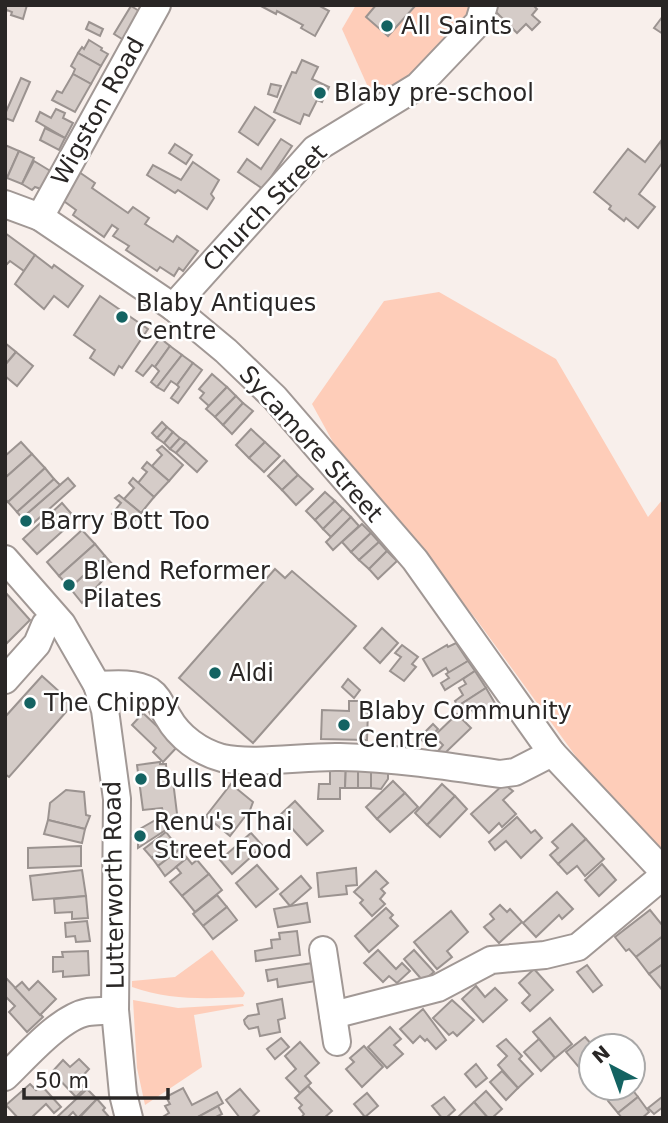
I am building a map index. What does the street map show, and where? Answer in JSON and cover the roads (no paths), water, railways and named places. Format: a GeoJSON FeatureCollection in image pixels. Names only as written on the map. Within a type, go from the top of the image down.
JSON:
{"type":"FeatureCollection","features":[{"type":"Feature","properties":{"kind":"street","name":"Wigston Road"},"geometry":{"type":"LineString","coordinates":[[40,218],[157,5]]}},
{"type":"Feature","properties":{"kind":"street","name":"Church Street"},"geometry":{"type":"LineString","coordinates":[[173,307],[315,149],[418,86],[479,22],[484,5]]}},
{"type":"Feature","properties":{"kind":"street","name":"Sycamore Street"},"geometry":{"type":"LineString","coordinates":[[5,204],[40,218],[81,243],[173,307],[226,351],[275,398],[415,559],[552,752],[663,874]]}},
{"type":"Feature","properties":{"kind":"street","name":"Lutterworth Road"},"geometry":{"type":"LineString","coordinates":[[5,559],[62,624],[97,685],[105,710],[117,799],[115,1010],[123,1094],[129,1118]]}},
{"type":"Feature","properties":{"kind":"street"},"geometry":{"type":"LineString","coordinates":[[5,680],[37,645],[45,625]]}},
{"type":"Feature","properties":{"kind":"street"},"geometry":{"type":"LineString","coordinates":[[97,685],[133,685],[152,692],[176,730],[205,751],[236,760],[369,758],[500,774],[515,772],[552,752]]}},
{"type":"Feature","properties":{"kind":"street"},"geometry":{"type":"LineString","coordinates":[[333,1015],[438,988],[491,960],[545,955],[578,947],[663,874]]}},
{"type":"Feature","properties":{"kind":"street"},"geometry":{"type":"LineString","coordinates":[[323,950],[337,1042]]}},
{"type":"Feature","properties":{"kind":"street"},"geometry":{"type":"LineString","coordinates":[[5,1076],[74,1017],[87,1012],[115,1010]]}},
{"type":"Feature","properties":{"kind":"place","name":"All Saints"},"geometry":{"type":"Point","coordinates":[387,26]}},
{"type":"Feature","properties":{"kind":"place","name":"Blaby pre-school"},"geometry":{"type":"Point","coordinates":[320,93]}},
{"type":"Feature","properties":{"kind":"place","name":"Blaby Antiques Centre"},"geometry":{"type":"Point","coordinates":[122,317]}},
{"type":"Feature","properties":{"kind":"place","name":"Barry Bott Too"},"geometry":{"type":"Point","coordinates":[26,521]}},
{"type":"Feature","properties":{"kind":"place","name":"Blend Reformer Pilates"},"geometry":{"type":"Point","coordinates":[69,585]}},
{"type":"Feature","properties":{"kind":"place","name":"Aldi"},"geometry":{"type":"Point","coordinates":[215,673]}},
{"type":"Feature","properties":{"kind":"place","name":"The Chippy"},"geometry":{"type":"Point","coordinates":[30,703]}},
{"type":"Feature","properties":{"kind":"place","name":"Blaby Community Centre"},"geometry":{"type":"Point","coordinates":[344,725]}},
{"type":"Feature","properties":{"kind":"place","name":"Bulls Head"},"geometry":{"type":"Point","coordinates":[141,779]}},
{"type":"Feature","properties":{"kind":"place","name":"Renu's Thai Street Food"},"geometry":{"type":"Point","coordinates":[140,836]}}]}
